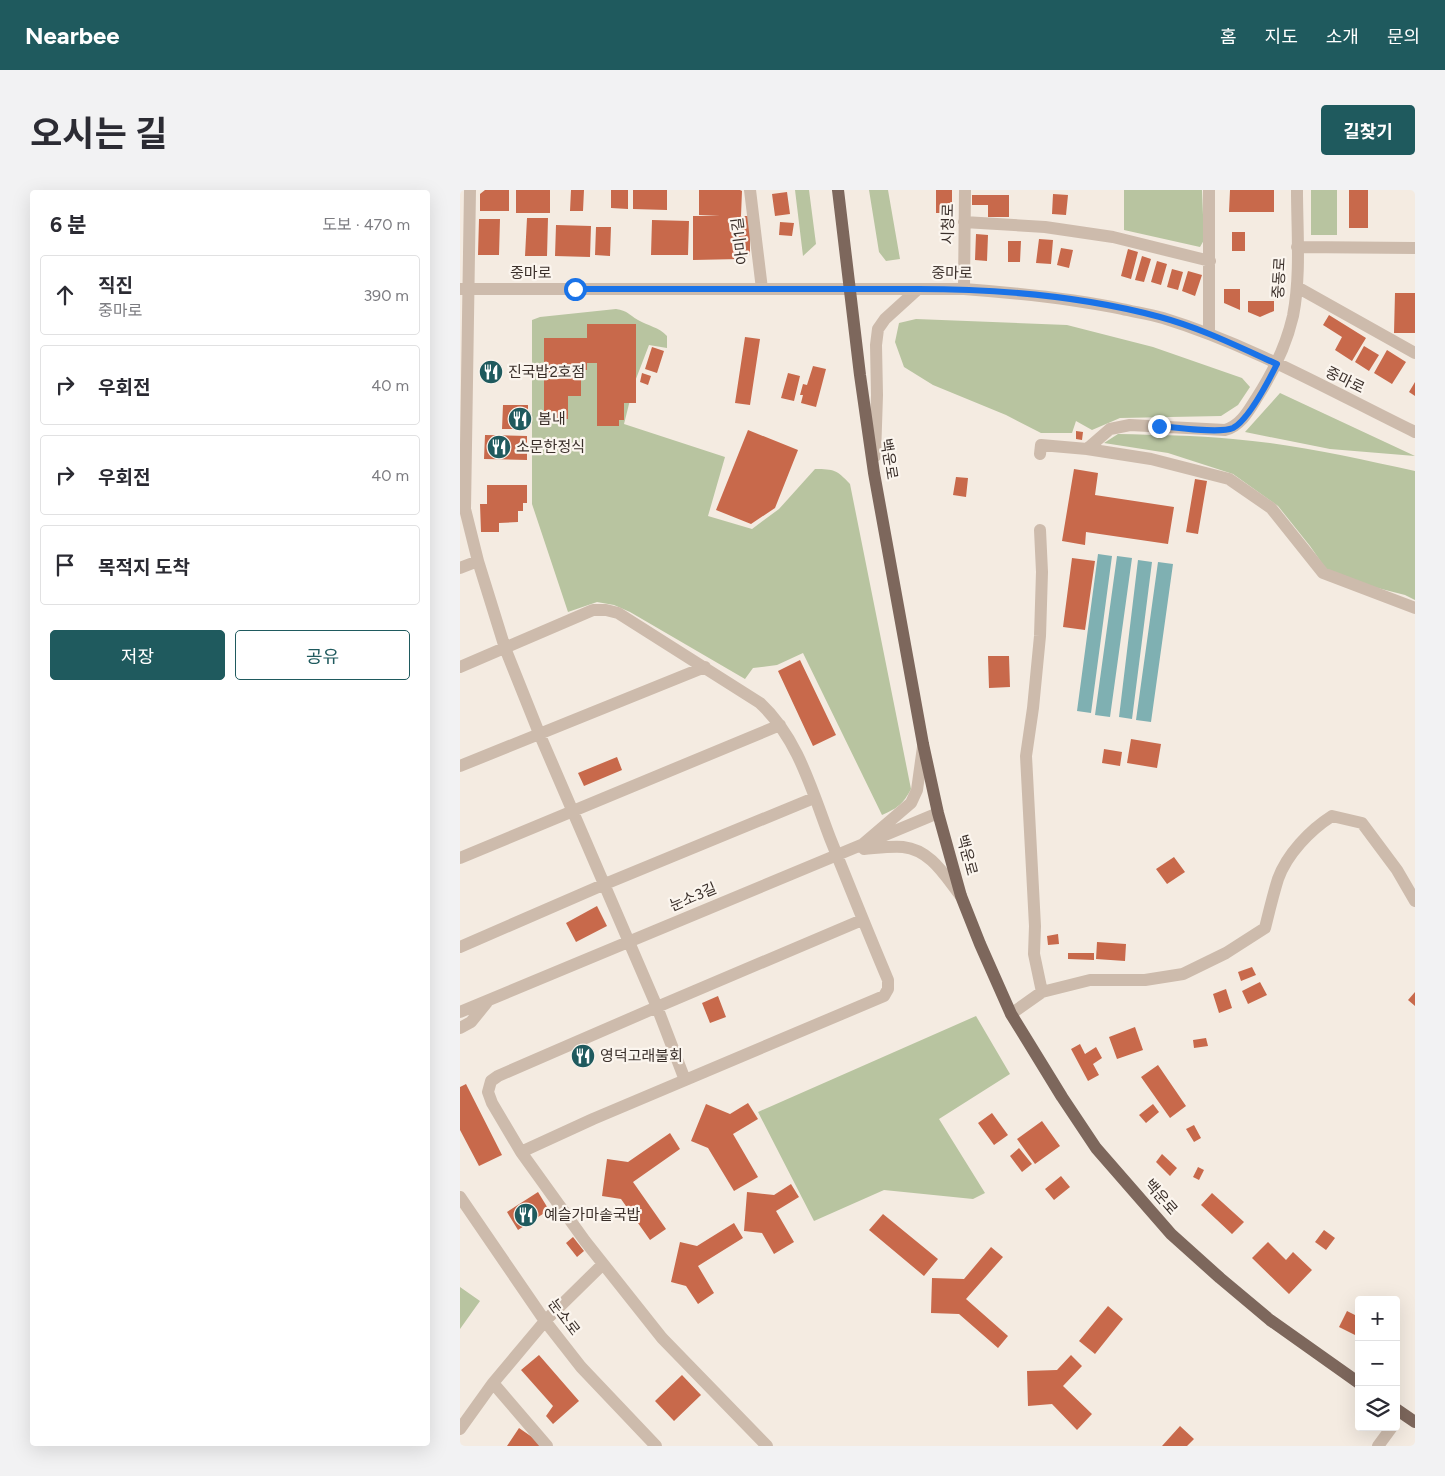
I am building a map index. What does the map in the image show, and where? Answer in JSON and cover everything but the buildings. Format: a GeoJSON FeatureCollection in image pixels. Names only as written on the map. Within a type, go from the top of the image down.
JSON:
{"type":"FeatureCollection","features":[{"type":"Feature","properties":{"kind":"main road","name":"백운로"},"geometry":{"type":"LineString","coordinates":[[838,190],[860,375],[874,473],[923,744],[938,813],[961,896],[1011,1014],[1096,1148],[1171,1234],[1270,1320],[1355,1380]]}},
{"type":"Feature","properties":{"kind":"main road"},"geometry":{"type":"LineString","coordinates":[[1400,1415],[1415,1422]]}},
{"type":"Feature","properties":{"kind":"street"},"geometry":{"type":"LineString","coordinates":[[470,190],[465,290],[463,471],[465,509],[478,561],[505,648],[539,733],[657,1007],[685,1080]]}},
{"type":"Feature","properties":{"kind":"street","name":"아미1길"},"geometry":{"type":"LineString","coordinates":[[750,190],[762,289]]}},
{"type":"Feature","properties":{"kind":"street","name":"시청로"},"geometry":{"type":"LineString","coordinates":[[964,289],[965,190]]}},
{"type":"Feature","properties":{"kind":"street"},"geometry":{"type":"LineString","coordinates":[[1209,190],[1209,334]]}},
{"type":"Feature","properties":{"kind":"street","name":"중동로"},"geometry":{"type":"LineString","coordinates":[[1087,449],[1110,429],[1130,425],[1211,430],[1233,428],[1247,414],[1277,364],[1293,316],[1297,287],[1297,190]]}},
{"type":"Feature","properties":{"kind":"street"},"geometry":{"type":"LineString","coordinates":[[964,222],[1044,227],[1113,236],[1210,260]]}},
{"type":"Feature","properties":{"kind":"street"},"geometry":{"type":"LineString","coordinates":[[1297,247],[1415,248]]}},
{"type":"Feature","properties":{"kind":"street"},"geometry":{"type":"LineString","coordinates":[[1297,287],[1415,353]]}},
{"type":"Feature","properties":{"kind":"street"},"geometry":{"type":"LineString","coordinates":[[874,473],[877,395],[876,345],[878,329],[885,319],[918,289]]}},
{"type":"Feature","properties":{"kind":"street","name":"중마로"},"geometry":{"type":"LineString","coordinates":[[465,290],[964,289],[1084,301],[1161,317],[1209,334],[1277,364],[1415,432]]}},
{"type":"Feature","properties":{"kind":"street"},"geometry":{"type":"LineString","coordinates":[[1040,454],[1041,445],[1087,449],[1152,459],[1229,479],[1271,508],[1323,574],[1415,608]]}},
{"type":"Feature","properties":{"kind":"street"},"geometry":{"type":"LineString","coordinates":[[1040,530],[1042,572],[1040,636],[1026,756],[1034,954],[1042,992]]}},
{"type":"Feature","properties":{"kind":"street"},"geometry":{"type":"LineString","coordinates":[[460,568],[478,561]]}},
{"type":"Feature","properties":{"kind":"street"},"geometry":{"type":"LineString","coordinates":[[460,667],[594,610],[606,610],[618,613],[760,703],[772,714],[791,741],[862,920],[888,980],[888,989],[884,996],[521,1152]]}},
{"type":"Feature","properties":{"kind":"street"},"geometry":{"type":"LineString","coordinates":[[460,766],[705,668]]}},
{"type":"Feature","properties":{"kind":"street"},"geometry":{"type":"LineString","coordinates":[[460,858],[780,724]]}},
{"type":"Feature","properties":{"kind":"street"},"geometry":{"type":"LineString","coordinates":[[923,744],[917,790],[911,803],[863,844],[864,849],[903,847],[915,850],[931,859],[961,896]]}},
{"type":"Feature","properties":{"kind":"street"},"geometry":{"type":"LineString","coordinates":[[460,947],[605,884],[814,798]]}},
{"type":"Feature","properties":{"kind":"street","name":"눈소3길"},"geometry":{"type":"LineString","coordinates":[[463,1009],[489,1000],[938,813]]}},
{"type":"Feature","properties":{"kind":"street"},"geometry":{"type":"LineString","coordinates":[[1011,1014],[1042,992],[1090,980],[1145,980],[1183,974],[1226,953],[1265,928],[1279,878],[1292,853],[1318,825],[1332,816],[1362,822],[1397,870],[1415,901]]}},
{"type":"Feature","properties":{"kind":"street"},"geometry":{"type":"LineString","coordinates":[[767,1446],[662,1338],[603,1264],[521,1152],[492,1103],[488,1092],[490,1081],[498,1076],[862,920]]}},
{"type":"Feature","properties":{"kind":"street"},"geometry":{"type":"LineString","coordinates":[[460,1028],[472,1022],[489,1000]]}},
{"type":"Feature","properties":{"kind":"street","name":"눈소로"},"geometry":{"type":"LineString","coordinates":[[460,1197],[545,1321],[581,1367],[656,1446]]}},
{"type":"Feature","properties":{"kind":"street"},"geometry":{"type":"LineString","coordinates":[[460,1429],[493,1383],[545,1321],[603,1264]]}},
{"type":"Feature","properties":{"kind":"street"},"geometry":{"type":"LineString","coordinates":[[493,1383],[547,1446]]}},
{"type":"Feature","properties":{"kind":"street"},"geometry":{"type":"LineString","coordinates":[[1378,1446],[1389,1431]]}},
{"type":"Feature","properties":{"kind":"green space"},"geometry":{"type":"Polygon","coordinates":[[[795,190],[809,190],[816,244],[803,256],[795,190]]]}},
{"type":"Feature","properties":{"kind":"green space"},"geometry":{"type":"Polygon","coordinates":[[[869,190],[888,190],[900,259],[886,261],[879,252],[869,190]]]}},
{"type":"Feature","properties":{"kind":"green space"},"geometry":{"type":"Polygon","coordinates":[[[1124,190],[1202,190],[1204,240],[1200,247],[1124,230],[1124,190]]]}},
{"type":"Feature","properties":{"kind":"green space"},"geometry":{"type":"Polygon","coordinates":[[[1311,190],[1337,190],[1337,235],[1311,235],[1311,190]]]}},
{"type":"Feature","properties":{"kind":"green space"},"geometry":{"type":"Polygon","coordinates":[[[616,309],[626,312],[667,336],[667,348],[649,345],[634,384],[624,424],[725,457],[708,516],[752,529],[779,509],[815,469],[835,471],[850,484],[911,789],[903,802],[892,810],[882,815],[803,653],[777,665],[753,668],[745,679],[630,612],[614,605],[597,602],[568,612],[532,504],[532,320],[540,317],[616,309]]]}},
{"type":"Feature","properties":{"kind":"green space"},"geometry":{"type":"Polygon","coordinates":[[[916,319],[1067,325],[1153,347],[1242,378],[1250,387],[1238,405],[1221,416],[1120,418],[1092,430],[1076,421],[1072,433],[1041,433],[1006,415],[933,385],[904,367],[895,342],[899,323],[916,319]]]}},
{"type":"Feature","properties":{"kind":"green space"},"geometry":{"type":"Polygon","coordinates":[[[1280,393],[1415,456],[1330,449],[1245,432],[1280,393]]]}},
{"type":"Feature","properties":{"kind":"green space"},"geometry":{"type":"Polygon","coordinates":[[[1118,434],[1176,435],[1256,441],[1324,452],[1415,471],[1415,600],[1405,595],[1362,584],[1326,569],[1278,506],[1233,474],[1168,453],[1104,443],[1118,434]]]}},
{"type":"Feature","properties":{"kind":"green space"},"geometry":{"type":"Polygon","coordinates":[[[976,1016],[1010,1074],[939,1119],[985,1193],[973,1199],[884,1190],[814,1221],[758,1112],[976,1016]]]}},
{"type":"Feature","properties":{"kind":"green space"},"geometry":{"type":"Polygon","coordinates":[[[460,1287],[480,1301],[460,1329],[460,1287]]]}},
{"type":"Feature","properties":{"kind":"water"},"geometry":{"type":"Polygon","coordinates":[[[1098,554],[1112,556],[1091,713],[1077,711],[1098,554]]]}},
{"type":"Feature","properties":{"kind":"water"},"geometry":{"type":"Polygon","coordinates":[[[1117,556],[1132,558],[1110,717],[1095,715],[1117,556]]]}},
{"type":"Feature","properties":{"kind":"water"},"geometry":{"type":"Polygon","coordinates":[[[1138,560],[1152,562],[1132,719],[1119,717],[1138,560]]]}},
{"type":"Feature","properties":{"kind":"water"},"geometry":{"type":"Polygon","coordinates":[[[1158,562],[1173,564],[1151,722],[1136,720],[1158,562]]]}},
{"type":"Feature","properties":{"kind":"place","name":"진국밥2호점"},"geometry":{"type":"Point","coordinates":[491,372]}},
{"type":"Feature","properties":{"kind":"place","name":"봄내"},"geometry":{"type":"Point","coordinates":[520,419]}},
{"type":"Feature","properties":{"kind":"place","name":"소문한정식"},"geometry":{"type":"Point","coordinates":[499,447]}},
{"type":"Feature","properties":{"kind":"place","name":"영덕고래불회"},"geometry":{"type":"Point","coordinates":[583,1056]}},
{"type":"Feature","properties":{"kind":"place","name":"예슬가마솥국밥"},"geometry":{"type":"Point","coordinates":[526,1215]}},
{"type":"Feature","properties":{"kind":"route"},"geometry":{"type":"LineString","coordinates":[[575,289],[964,289],[1016,293],[1084,301],[1161,317],[1209,334],[1277,364],[1247,414],[1233,428],[1211,430],[1159,426]]}}]}
